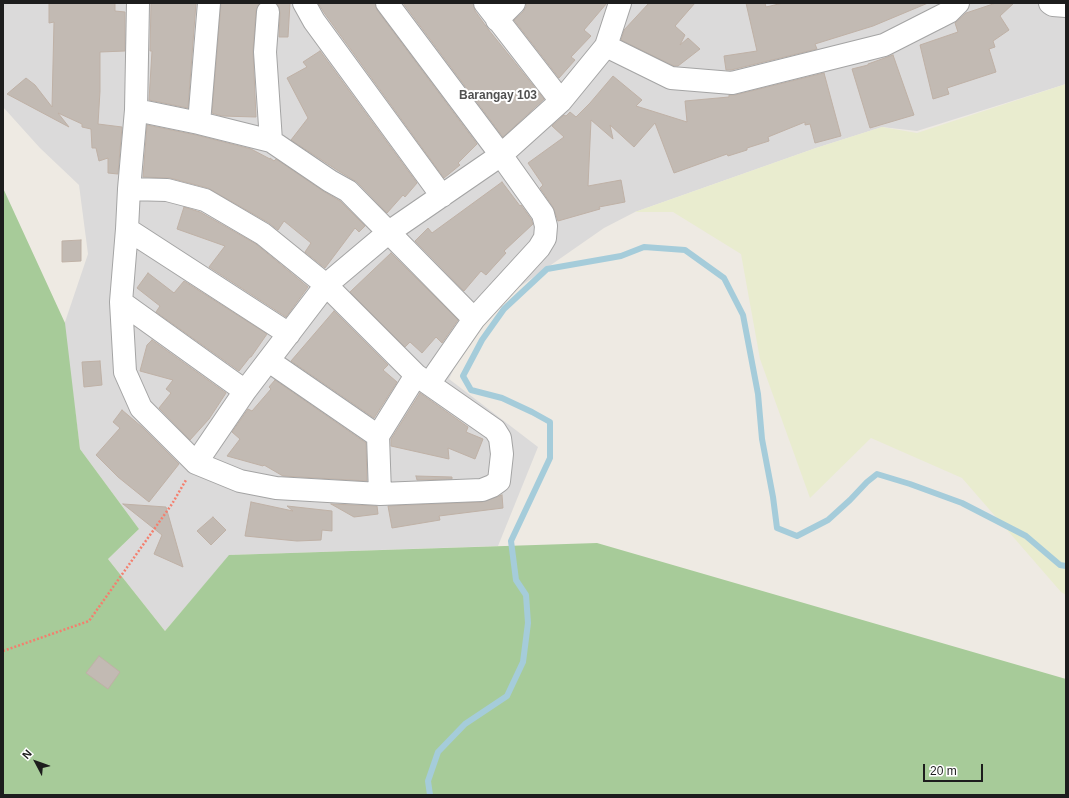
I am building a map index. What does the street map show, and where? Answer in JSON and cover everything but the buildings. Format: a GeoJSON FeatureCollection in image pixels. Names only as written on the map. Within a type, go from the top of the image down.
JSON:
{"type":"FeatureCollection","features":[{"type":"Feature","properties":{"kind":"street"},"geometry":{"type":"LineString","coordinates":[[129,189],[167,190],[205,200],[263,234],[326,285],[423,379],[495,430],[500,438],[502,454],[499,480],[492,486],[482,490],[380,494],[276,488],[240,481],[196,463],[141,408],[125,372],[121,302],[129,189],[136,110],[138,3]]}},
{"type":"Feature","properties":{"kind":"street"},"geometry":{"type":"LineString","coordinates":[[199,123],[209,3]]}},
{"type":"Feature","properties":{"kind":"street"},"geometry":{"type":"LineString","coordinates":[[304,3],[319,27],[442,196]]}},
{"type":"Feature","properties":{"kind":"street"},"geometry":{"type":"LineString","coordinates":[[380,494],[378,436],[423,379],[539,248],[545,238],[546,226],[543,214],[501,155],[387,3]]}},
{"type":"Feature","properties":{"kind":"street"},"geometry":{"type":"LineString","coordinates":[[514,3],[491,11],[561,101]]}},
{"type":"Feature","properties":{"kind":"street"},"geometry":{"type":"LineString","coordinates":[[196,463],[245,391],[326,285],[389,232],[501,155],[561,101],[606,46],[620,3]]}},
{"type":"Feature","properties":{"kind":"street"},"geometry":{"type":"LineString","coordinates":[[606,46],[671,78],[732,83],[884,45],[949,12],[958,3]]}},
{"type":"Feature","properties":{"kind":"street"},"geometry":{"type":"LineString","coordinates":[[1050,3],[1053,5],[1066,6]]}},
{"type":"Feature","properties":{"kind":"street"},"geometry":{"type":"LineString","coordinates":[[268,12],[265,52],[271,141]]}},
{"type":"Feature","properties":{"kind":"street"},"geometry":{"type":"LineString","coordinates":[[136,110],[199,123],[271,141],[330,181],[348,191],[474,320]]}},
{"type":"Feature","properties":{"kind":"street"},"geometry":{"type":"LineString","coordinates":[[127,229],[289,334]]}},
{"type":"Feature","properties":{"kind":"street"},"geometry":{"type":"LineString","coordinates":[[121,302],[245,391]]}},
{"type":"Feature","properties":{"kind":"street"},"geometry":{"type":"LineString","coordinates":[[269,361],[378,436]]}},
{"type":"Feature","properties":{"kind":"path"},"geometry":{"type":"LineString","coordinates":[[3,651],[89,621],[172,504],[196,463]]}},
{"type":"Feature","properties":{"kind":"shaded area"},"geometry":{"type":"Polygon","coordinates":[[[3,3],[1066,3],[1066,84],[917,131],[882,127],[816,148],[635,212],[604,228],[479,315],[449,379],[538,447],[498,546],[230,555],[165,631],[108,559],[139,529],[80,449],[64,325],[88,254],[79,185],[40,148],[3,107],[3,3]]]}},
{"type":"Feature","properties":{"kind":"green space"},"geometry":{"type":"Polygon","coordinates":[[[1066,84],[1066,595],[1061,592],[962,478],[871,438],[810,498],[760,359],[741,254],[673,212],[635,212],[816,148],[882,127],[917,133],[1066,84]]]}},
{"type":"Feature","properties":{"kind":"green space"},"geometry":{"type":"Polygon","coordinates":[[[3,188],[65,323],[80,449],[139,529],[108,559],[165,631],[229,555],[597,543],[1066,679],[1066,795],[3,795],[3,188]]]}},
{"type":"Feature","properties":{"kind":"waterway"},"geometry":{"type":"LineString","coordinates":[[430,795],[428,781],[438,752],[465,724],[507,696],[523,662],[528,623],[526,595],[516,580],[511,541],[550,458],[550,422],[502,398],[471,390],[463,376],[482,340],[504,309],[547,269],[621,256],[644,247],[685,250],[724,278],[743,315],[758,394],[762,439],[773,497],[777,528],[797,536],[828,520],[877,474],[962,503],[1026,536],[1060,565],[1066,566]]}},
{"type":"Feature","properties":{"kind":"district","name":"Barangay 103"},"geometry":{"type":"Point","coordinates":[498,96]}}]}
